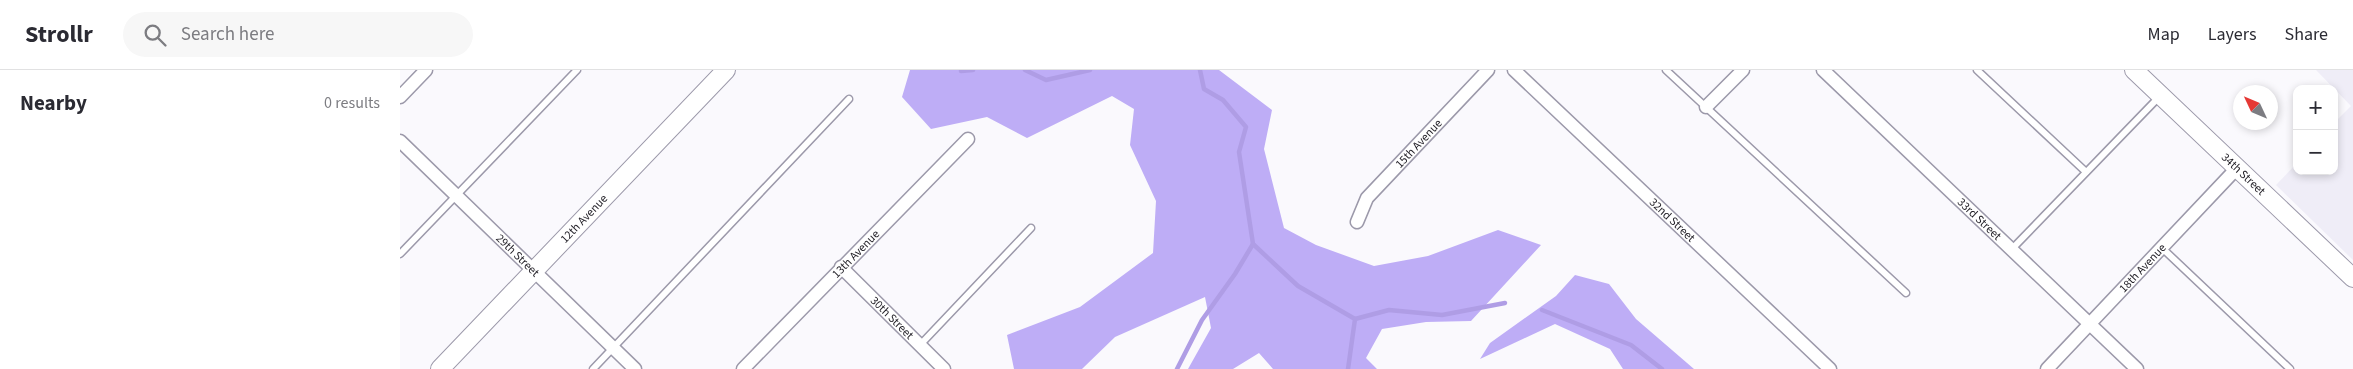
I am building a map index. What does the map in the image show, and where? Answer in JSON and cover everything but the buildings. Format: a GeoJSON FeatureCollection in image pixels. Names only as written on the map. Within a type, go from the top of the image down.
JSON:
{"type":"FeatureCollection","features":[{"type":"Feature","properties":{"kind":"street"},"geometry":{"type":"LineString","coordinates":[[400,97],[426,70]]}},
{"type":"Feature","properties":{"kind":"street","name":"12th Avenue"},"geometry":{"type":"LineString","coordinates":[[440,369],[726,70]]}},
{"type":"Feature","properties":{"kind":"street","name":"15th Avenue"},"geometry":{"type":"LineString","coordinates":[[1357,222],[1366,198],[1488,70]]}},
{"type":"Feature","properties":{"kind":"street","name":"32nd Street"},"geometry":{"type":"LineString","coordinates":[[1514,70],[1830,369]]}},
{"type":"Feature","properties":{"kind":"street"},"geometry":{"type":"LineString","coordinates":[[1706,107],[1743,70]]}},
{"type":"Feature","properties":{"kind":"street","name":"33rd Street"},"geometry":{"type":"LineString","coordinates":[[1823,70],[2136,369]]}},
{"type":"Feature","properties":{"kind":"street","name":"34th Street"},"geometry":{"type":"LineString","coordinates":[[2134,70],[2353,278]]}},
{"type":"Feature","properties":{"kind":"street","name":"13th Avenue"},"geometry":{"type":"LineString","coordinates":[[743,369],[968,139]]}},
{"type":"Feature","properties":{"kind":"street","name":"29th Street"},"geometry":{"type":"LineString","coordinates":[[400,141],[635,369]]}},
{"type":"Feature","properties":{"kind":"street","name":"18th Avenue"},"geometry":{"type":"LineString","coordinates":[[2047,369],[2237,168]]}},
{"type":"Feature","properties":{"kind":"street","name":"30th Street"},"geometry":{"type":"LineString","coordinates":[[841,267],[944,369]]}},
{"type":"Feature","properties":{"kind":"lane"},"geometry":{"type":"LineString","coordinates":[[400,254],[577,70]]}},
{"type":"Feature","properties":{"kind":"lane"},"geometry":{"type":"LineString","coordinates":[[1666,70],[1906,293]]}},
{"type":"Feature","properties":{"kind":"lane"},"geometry":{"type":"LineString","coordinates":[[1977,70],[2086,172]]}},
{"type":"Feature","properties":{"kind":"lane"},"geometry":{"type":"LineString","coordinates":[[2011,250],[2161,96]]}},
{"type":"Feature","properties":{"kind":"lane"},"geometry":{"type":"LineString","coordinates":[[593,369],[849,99]]}},
{"type":"Feature","properties":{"kind":"lane"},"geometry":{"type":"LineString","coordinates":[[920,345],[1031,228]]}},
{"type":"Feature","properties":{"kind":"lane"},"geometry":{"type":"LineString","coordinates":[[2162,248],[2290,369]]}},
{"type":"Feature","properties":{"kind":"shaded area"},"geometry":{"type":"Polygon","coordinates":[[[910,70],[1219,70],[1272,110],[1264,149],[1284,228],[1316,245],[1374,266],[1428,256],[1498,230],[1541,245],[1471,321],[1426,322],[1382,329],[1366,358],[1377,369],[1273,369],[1259,353],[1233,369],[1188,369],[1211,328],[1205,297],[1115,337],[1082,369],[1014,369],[1007,335],[1080,307],[1153,253],[1156,201],[1130,145],[1134,109],[1112,96],[1027,138],[987,117],[931,129],[902,97],[910,70]]]}},
{"type":"Feature","properties":{"kind":"shaded area"},"geometry":{"type":"Polygon","coordinates":[[[2316,70],[2353,70],[2353,260],[2276,185],[2293,167],[2293,175],[2338,175],[2338,119],[2351,106],[2338,93],[2338,85],[2331,85],[2316,70]]]}},
{"type":"Feature","properties":{"kind":"shaded area"},"geometry":{"type":"Polygon","coordinates":[[[1575,275],[1609,284],[1636,319],[1694,369],[1623,369],[1610,349],[1555,324],[1480,359],[1490,343],[1556,296],[1575,275]]]}},
{"type":"Feature","properties":{"kind":"waterway"},"geometry":{"type":"LineString","coordinates":[[961,71],[973,70]]}},
{"type":"Feature","properties":{"kind":"waterway"},"geometry":{"type":"LineString","coordinates":[[1025,70],[1046,80],[1090,70]]}},
{"type":"Feature","properties":{"kind":"waterway"},"geometry":{"type":"LineString","coordinates":[[1200,70],[1204,89],[1223,100],[1246,127],[1239,152],[1253,244],[1298,286],[1355,319],[1348,369]]}},
{"type":"Feature","properties":{"kind":"waterway"},"geometry":{"type":"LineString","coordinates":[[1177,369],[1202,320],[1235,274],[1253,244]]}},
{"type":"Feature","properties":{"kind":"waterway"},"geometry":{"type":"LineString","coordinates":[[1355,319],[1389,310],[1442,315],[1505,303]]}},
{"type":"Feature","properties":{"kind":"waterway"},"geometry":{"type":"LineString","coordinates":[[1542,310],[1631,345],[1662,369]]}}]}
